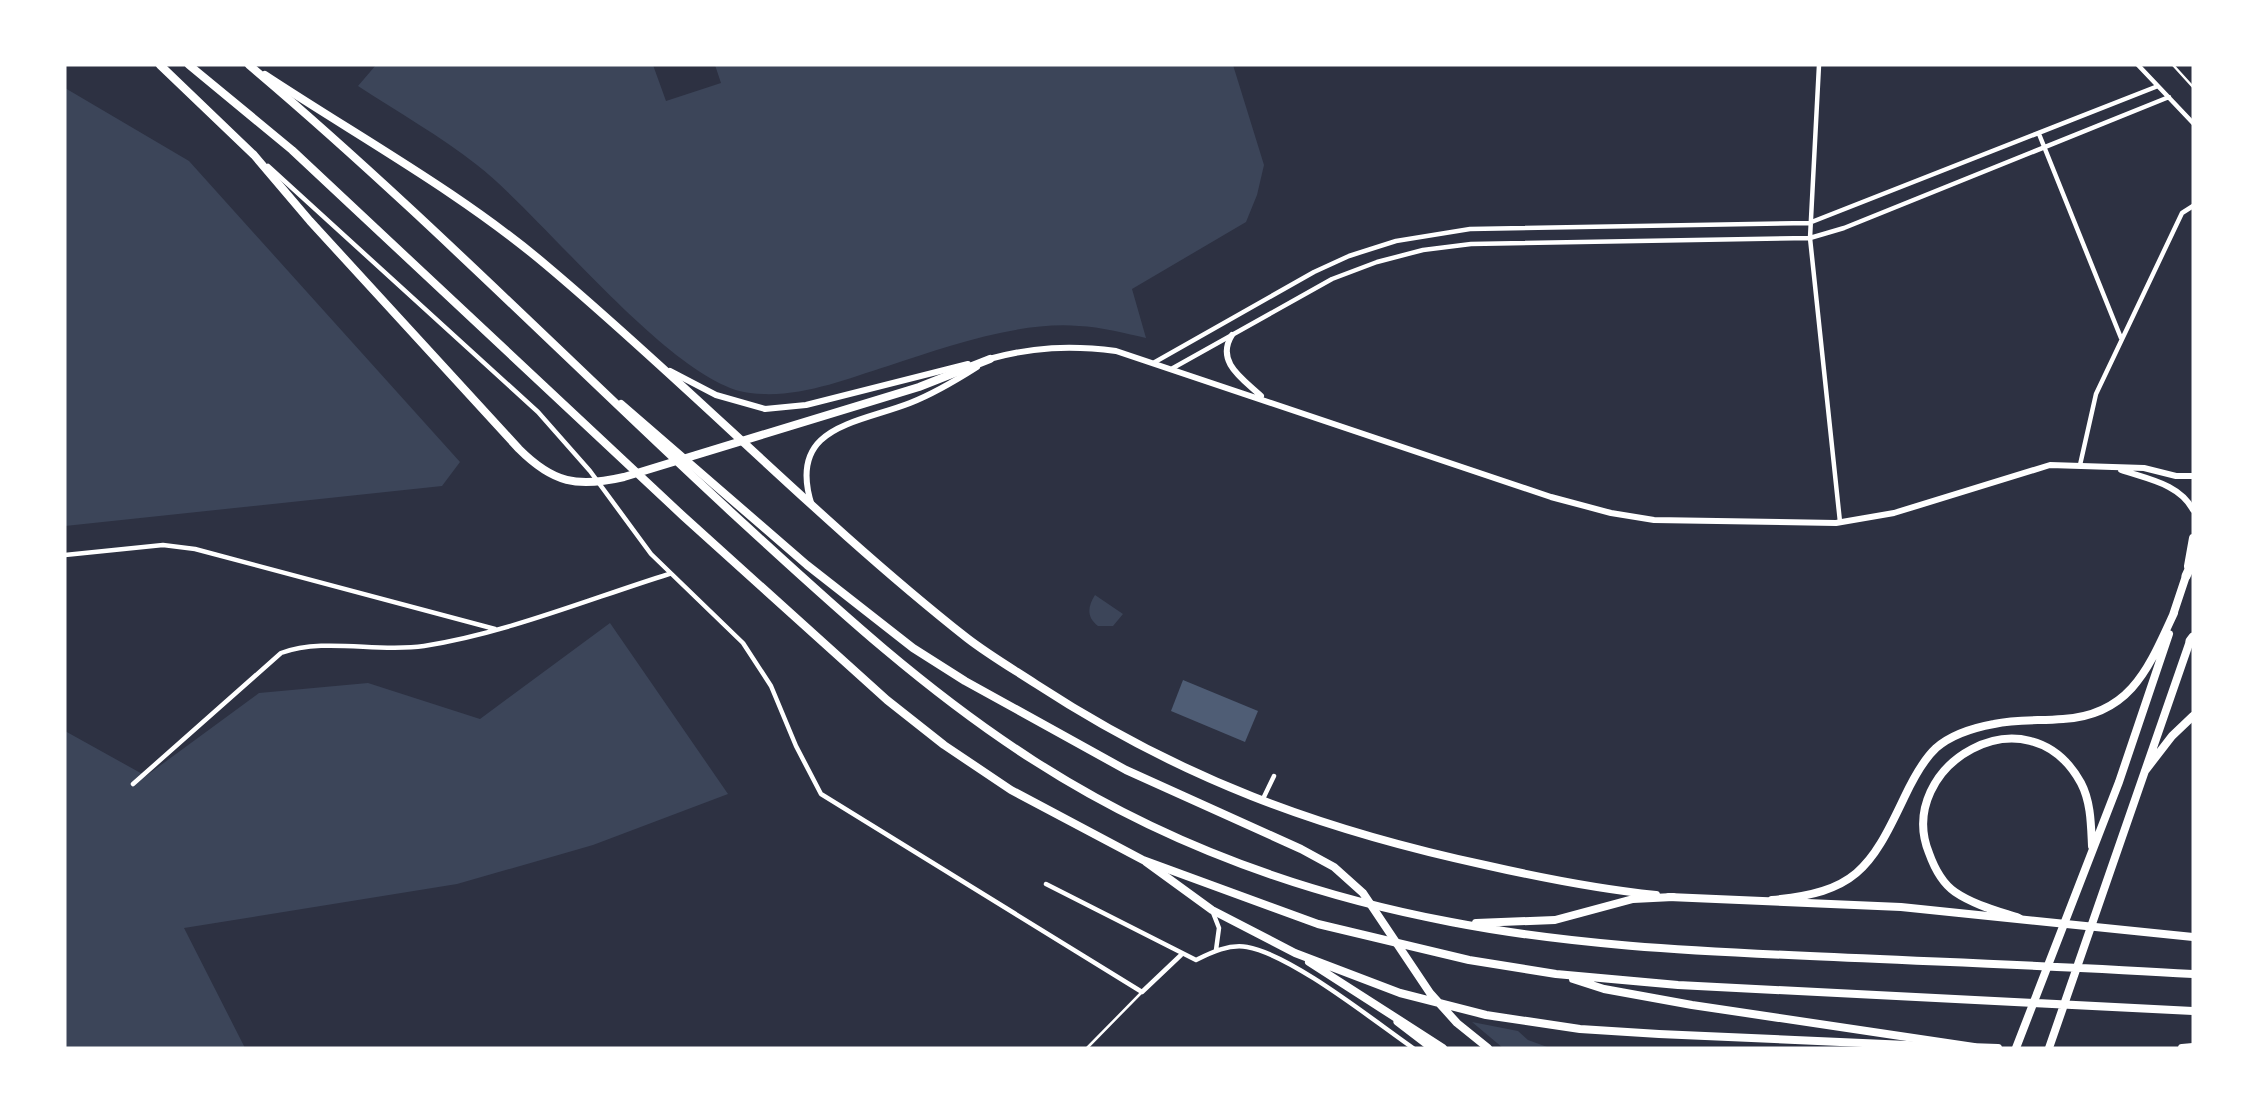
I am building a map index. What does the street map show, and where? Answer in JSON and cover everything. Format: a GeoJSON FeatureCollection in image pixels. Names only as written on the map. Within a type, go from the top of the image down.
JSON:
{"type":"FeatureCollection","features":[{"type":"Feature","properties":{"kind":"highway"},"geometry":{"type":"LineString","coordinates":[[2186,576],[2193,561]]}},
{"type":"Feature","properties":{"kind":"main road"},"geometry":{"type":"LineString","coordinates":[[160,65],[254,155],[310,221],[504,433],[545,471],[569,481],[595,483],[919,387],[990,359]]}},
{"type":"Feature","properties":{"kind":"main road"},"geometry":{"type":"LineString","coordinates":[[189,65],[292,150],[683,516],[887,700],[944,745],[1011,790],[1143,860],[1318,924],[1469,960],[1556,974],[1678,985],[2193,1011]]}},
{"type":"Feature","properties":{"kind":"main road"},"geometry":{"type":"LineString","coordinates":[[250,65],[488,220],[544,263],[662,367],[812,507],[971,640],[1055,697],[1173,764],[1262,802],[1376,840],[1576,885],[1672,897]]}},
{"type":"Feature","properties":{"kind":"main road"},"geometry":{"type":"LineString","coordinates":[[250,65],[337,141],[839,612],[976,722],[1037,763],[1160,830],[1222,857],[1322,891],[1449,922],[1623,948],[2193,974]]}},
{"type":"Feature","properties":{"kind":"main road"},"geometry":{"type":"LineString","coordinates":[[585,376],[649,427],[827,582],[913,648],[965,681],[1189,801],[1301,849],[1334,867],[1363,893],[1430,993],[1457,1023],[1488,1048]]}},
{"type":"Feature","properties":{"kind":"main road"},"geometry":{"type":"LineString","coordinates":[[2016,1048],[2165,651],[2186,576],[2193,538]]}},
{"type":"Feature","properties":{"kind":"main road"},"geometry":{"type":"LineString","coordinates":[[1772,900],[1810,896],[1856,875],[1883,842],[1922,765],[1935,749],[1958,733],[2009,721],[2086,716],[2119,702],[2147,671],[2174,612]]}},
{"type":"Feature","properties":{"kind":"main road"},"geometry":{"type":"LineString","coordinates":[[2049,1048],[2116,859],[2141,776],[2192,639],[2193,629]]}},
{"type":"Feature","properties":{"kind":"main road"},"geometry":{"type":"LineString","coordinates":[[2141,776],[2172,736],[2193,716]]}},
{"type":"Feature","properties":{"kind":"main road"},"geometry":{"type":"LineString","coordinates":[[2019,918],[1975,903],[1954,891],[1933,865],[1923,826],[1932,791],[1954,760],[1981,742],[2003,739],[2027,741],[2051,750],[2067,763],[2082,785],[2089,804],[2092,849]]}},
{"type":"Feature","properties":{"kind":"main road"},"geometry":{"type":"LineString","coordinates":[[1143,860],[1212,910],[1295,953],[1443,1048]]}},
{"type":"Feature","properties":{"kind":"main road"},"geometry":{"type":"LineString","coordinates":[[1449,922],[1538,922],[1633,899],[1672,897],[1772,900],[2019,918],[2193,937]]}},
{"type":"Feature","properties":{"kind":"main road"},"geometry":{"type":"LineString","coordinates":[[1295,953],[1400,993],[1486,1015],[1553,1025],[1659,1034],[1998,1048]]}},
{"type":"Feature","properties":{"kind":"main road"},"geometry":{"type":"LineString","coordinates":[[1556,974],[1604,989],[1974,1047]]}},
{"type":"Feature","properties":{"kind":"main road"},"geometry":{"type":"LineString","coordinates":[[1366,998],[1431,1048]]}},
{"type":"Feature","properties":{"kind":"main road"},"geometry":{"type":"LineString","coordinates":[[2182,1048],[2193,1046]]}},
{"type":"Feature","properties":{"kind":"street"},"geometry":{"type":"LineString","coordinates":[[1819,65],[1809,223],[1840,522]]}},
{"type":"Feature","properties":{"kind":"street"},"geometry":{"type":"LineString","coordinates":[[2138,65],[2193,123]]}},
{"type":"Feature","properties":{"kind":"street"},"geometry":{"type":"LineString","coordinates":[[1155,362],[1326,266],[1372,248],[1420,236],[1494,229],[1809,223],[2158,86]]}},
{"type":"Feature","properties":{"kind":"street"},"geometry":{"type":"LineString","coordinates":[[1173,368],[1332,279],[1377,262],[1423,250],[1471,244],[1810,238],[1844,228],[2169,97]]}},
{"type":"Feature","properties":{"kind":"street"},"geometry":{"type":"LineString","coordinates":[[2039,134],[2121,339]]}},
{"type":"Feature","properties":{"kind":"street"},"geometry":{"type":"LineString","coordinates":[[254,155],[538,412],[590,471],[650,554],[726,624],[760,665],[821,794],[1142,992],[1181,956]]}},
{"type":"Feature","properties":{"kind":"street"},"geometry":{"type":"LineString","coordinates":[[2080,465],[2096,394],[2182,213],[2193,206]]}},
{"type":"Feature","properties":{"kind":"street"},"geometry":{"type":"LineString","coordinates":[[1232,335],[1226,348],[1228,363],[1265,400]]}},
{"type":"Feature","properties":{"kind":"street"},"geometry":{"type":"LineString","coordinates":[[662,367],[716,395],[765,409],[806,405],[1020,350],[1074,347],[1116,351],[1551,497],[1611,513],[1676,521],[1840,522],[1894,513],[2044,466],[2113,466],[2193,476]]}},
{"type":"Feature","properties":{"kind":"street"},"geometry":{"type":"LineString","coordinates":[[812,507],[806,477],[811,453],[817,441],[844,425],[925,397],[990,359]]}},
{"type":"Feature","properties":{"kind":"street"},"geometry":{"type":"LineString","coordinates":[[2113,466],[2174,489],[2189,501],[2193,510]]}},
{"type":"Feature","properties":{"kind":"street"},"geometry":{"type":"LineString","coordinates":[[65,555],[163,545],[195,550],[496,629]]}},
{"type":"Feature","properties":{"kind":"street"},"geometry":{"type":"LineString","coordinates":[[132,784],[281,653],[313,646],[423,646],[496,629],[669,574]]}},
{"type":"Feature","properties":{"kind":"street"},"geometry":{"type":"LineString","coordinates":[[1262,802],[1274,776]]}},
{"type":"Feature","properties":{"kind":"street"},"geometry":{"type":"LineString","coordinates":[[1046,884],[1181,956],[1196,960],[1216,950],[1248,947],[1278,959],[1335,993],[1413,1048]]}},
{"type":"Feature","properties":{"kind":"street"},"geometry":{"type":"LineString","coordinates":[[1212,910],[1219,928],[1216,950]]}},
{"type":"Feature","properties":{"kind":"lane"},"geometry":{"type":"LineString","coordinates":[[2172,65],[2193,87]]}},
{"type":"Feature","properties":{"kind":"lane"},"geometry":{"type":"LineString","coordinates":[[1087,1048],[1142,992]]}},
{"type":"Feature","properties":{"kind":"shaded area"},"geometry":{"type":"Polygon","coordinates":[[[376,65],[653,65],[666,101],[721,83],[715,65],[1233,65],[1264,165],[1257,195],[1246,222],[1132,289],[1146,338],[1087,327],[1032,327],[982,337],[803,391],[750,393],[719,383],[685,361],[648,331],[505,189],[477,165],[358,86],[376,65]]]}},
{"type":"Feature","properties":{"kind":"shaded area"},"geometry":{"type":"Polygon","coordinates":[[[65,88],[189,161],[460,462],[442,486],[65,526],[65,88]]]}},
{"type":"Feature","properties":{"kind":"shaded area"},"geometry":{"type":"Polygon","coordinates":[[[1095,595],[1123,614],[1113,626],[1098,626],[1091,619],[1090,607],[1095,595]]]}},
{"type":"Feature","properties":{"kind":"shaded area"},"geometry":{"type":"Polygon","coordinates":[[[610,623],[728,794],[593,845],[457,884],[184,928],[245,1048],[65,1048],[65,731],[146,776],[259,693],[368,683],[480,719],[610,623]]]}},
{"type":"Feature","properties":{"kind":"shaded area"},"geometry":{"type":"Polygon","coordinates":[[[1183,680],[1258,711],[1245,742],[1171,711],[1183,680]]]}},
{"type":"Feature","properties":{"kind":"shaded area"},"geometry":{"type":"Polygon","coordinates":[[[1472,1022],[1518,1031],[1528,1040],[1550,1048],[1503,1048],[1472,1022]]]}}]}
